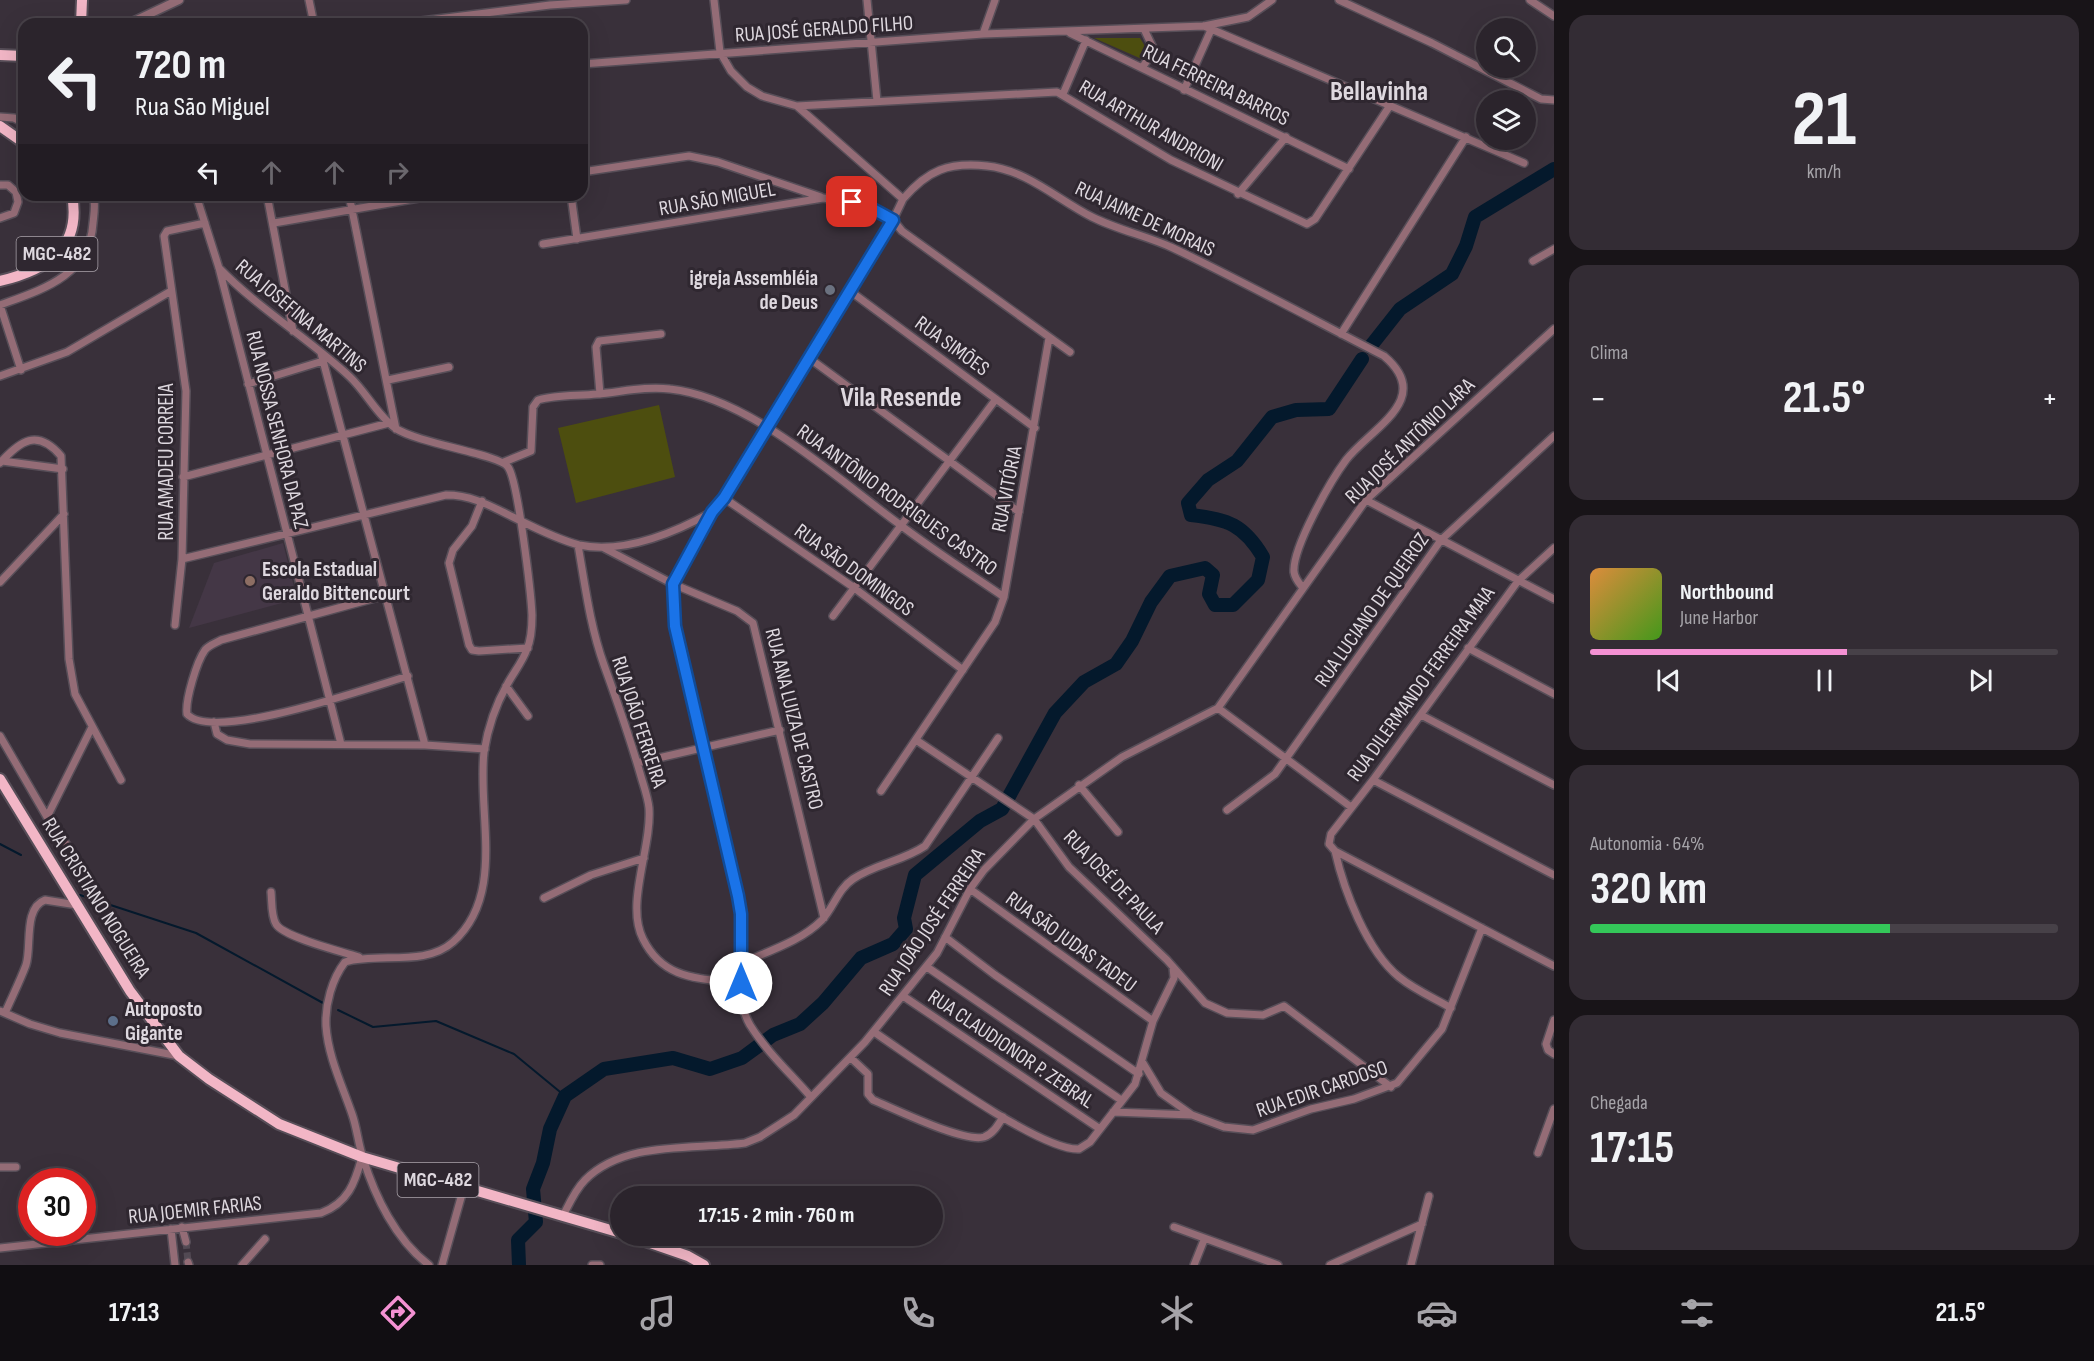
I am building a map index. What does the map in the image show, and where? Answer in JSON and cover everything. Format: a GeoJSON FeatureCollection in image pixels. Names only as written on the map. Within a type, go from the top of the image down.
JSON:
{"type":"FeatureCollection","features":[{"type":"Feature","properties":{"kind":"highway"},"geometry":{"type":"LineString","coordinates":[[81,18],[82,0]]}},
{"type":"Feature","properties":{"kind":"highway"},"geometry":{"type":"LineString","coordinates":[[0,55],[18,56]]}},
{"type":"Feature","properties":{"kind":"highway"},"geometry":{"type":"LineString","coordinates":[[0,126],[18,139]]}},
{"type":"Feature","properties":{"kind":"highway","name":"MGC-482"},"geometry":{"type":"LineString","coordinates":[[0,281],[28,274],[54,258],[70,233],[74,221],[72,201]]}},
{"type":"Feature","properties":{"kind":"highway","name":"RUA CRISTIANO NOGUEIRA"},"geometry":{"type":"LineString","coordinates":[[0,779],[130,991],[179,1056],[240,1101],[279,1124],[362,1157],[563,1216]]}},
{"type":"Feature","properties":{"kind":"highway","name":"MGC-482"},"geometry":{"type":"LineString","coordinates":[[563,1216],[610,1230]]}},
{"type":"Feature","properties":{"kind":"highway"},"geometry":{"type":"LineString","coordinates":[[659,1246],[688,1256],[704,1265]]}},
{"type":"Feature","properties":{"kind":"street"},"geometry":{"type":"LineString","coordinates":[[141,18],[179,0]]}},
{"type":"Feature","properties":{"kind":"street"},"geometry":{"type":"LineString","coordinates":[[309,0],[313,18]]}},
{"type":"Feature","properties":{"kind":"street"},"geometry":{"type":"LineString","coordinates":[[445,18],[550,5],[626,0]]}},
{"type":"Feature","properties":{"kind":"street"},"geometry":{"type":"LineString","coordinates":[[714,0],[720,52],[731,71],[747,87],[762,96],[797,106],[903,199]]}},
{"type":"Feature","properties":{"kind":"street"},"geometry":{"type":"LineString","coordinates":[[867,0],[877,101]]}},
{"type":"Feature","properties":{"kind":"street"},"geometry":{"type":"LineString","coordinates":[[983,34],[995,0]]}},
{"type":"Feature","properties":{"kind":"street"},"geometry":{"type":"LineString","coordinates":[[1257,0],[1264,6]]}},
{"type":"Feature","properties":{"kind":"street","name":"RUA JOSÉ GERALDO FILHO"},"geometry":{"type":"LineString","coordinates":[[588,63],[983,34],[1204,26],[1241,20],[1272,0]]}},
{"type":"Feature","properties":{"kind":"street"},"geometry":{"type":"LineString","coordinates":[[1339,0],[1432,43],[1541,99],[1554,100]]}},
{"type":"Feature","properties":{"kind":"street"},"geometry":{"type":"LineString","coordinates":[[1530,0],[1554,16]]}},
{"type":"Feature","properties":{"kind":"street"},"geometry":{"type":"LineString","coordinates":[[1204,26],[1524,163]]}},
{"type":"Feature","properties":{"kind":"street"},"geometry":{"type":"LineString","coordinates":[[1142,68],[1154,50],[1144,29]]}},
{"type":"Feature","properties":{"kind":"street"},"geometry":{"type":"LineString","coordinates":[[1184,90],[1211,30]]}},
{"type":"Feature","properties":{"kind":"street","name":"RUA FERREIRA BARROS"},"geometry":{"type":"LineString","coordinates":[[1068,32],[1349,169]]}},
{"type":"Feature","properties":{"kind":"street"},"geometry":{"type":"LineString","coordinates":[[1063,94],[1086,40]]}},
{"type":"Feature","properties":{"kind":"street","name":"RUA ARTHUR ANDRIONI"},"geometry":{"type":"LineString","coordinates":[[797,106],[1036,92],[1063,94],[1112,127],[1238,194],[1301,223],[1310,224],[1315,219],[1349,169]]}},
{"type":"Feature","properties":{"kind":"street"},"geometry":{"type":"LineString","coordinates":[[1349,169],[1389,107]]}},
{"type":"Feature","properties":{"kind":"street"},"geometry":{"type":"LineString","coordinates":[[0,117],[18,120]]}},
{"type":"Feature","properties":{"kind":"street"},"geometry":{"type":"LineString","coordinates":[[1238,194],[1286,137]]}},
{"type":"Feature","properties":{"kind":"street"},"geometry":{"type":"LineString","coordinates":[[1341,334],[1466,137]]}},
{"type":"Feature","properties":{"kind":"street"},"geometry":{"type":"LineString","coordinates":[[588,171],[695,157],[823,198]]}},
{"type":"Feature","properties":{"kind":"street","name":"RUA JAIME DE MORAIS"},"geometry":{"type":"LineString","coordinates":[[712,512],[724,498],[767,428],[893,220],[903,199],[925,176],[939,169],[972,165],[1005,170],[1038,184],[1089,216],[1173,248],[1384,356],[1394,364],[1402,375],[1403,389],[1394,413],[1346,460],[1312,519],[1294,568],[1296,579],[1303,588]]}},
{"type":"Feature","properties":{"kind":"street"},"geometry":{"type":"LineString","coordinates":[[0,185],[8,185],[16,192],[18,202],[14,213],[0,218]]}},
{"type":"Feature","properties":{"kind":"street","name":"RUA SÃO MIGUEL"},"geometry":{"type":"LineString","coordinates":[[543,244],[823,198],[862,204],[893,220],[909,236],[1070,352]]}},
{"type":"Feature","properties":{"kind":"street"},"geometry":{"type":"LineString","coordinates":[[21,370],[0,305],[51,287],[77,263],[93,231],[93,201]]}},
{"type":"Feature","properties":{"kind":"street","name":"RUA NOSSA SENHORA DA PAZ"},"geometry":{"type":"LineString","coordinates":[[198,201],[219,268],[307,616],[342,744]]}},
{"type":"Feature","properties":{"kind":"street"},"geometry":{"type":"LineString","coordinates":[[268,201],[293,331]]}},
{"type":"Feature","properties":{"kind":"street"},"geometry":{"type":"LineString","coordinates":[[350,201],[388,380],[396,429]]}},
{"type":"Feature","properties":{"kind":"street"},"geometry":{"type":"LineString","coordinates":[[274,223],[400,201]]}},
{"type":"Feature","properties":{"kind":"street"},"geometry":{"type":"LineString","coordinates":[[573,201],[577,239]]}},
{"type":"Feature","properties":{"kind":"street","name":"RUA AMADEU CORREIA"},"geometry":{"type":"LineString","coordinates":[[175,625],[182,560],[186,390],[165,233],[205,223]]}},
{"type":"Feature","properties":{"kind":"street"},"geometry":{"type":"LineString","coordinates":[[1533,261],[1554,249]]}},
{"type":"Feature","properties":{"kind":"street","name":"RUA JOSEFINA MARTINS"},"geometry":{"type":"LineString","coordinates":[[219,268],[262,309],[350,377],[396,429],[447,448],[504,462]]}},
{"type":"Feature","properties":{"kind":"street"},"geometry":{"type":"LineString","coordinates":[[0,376],[67,352],[171,291]]}},
{"type":"Feature","properties":{"kind":"street","name":"RUA SIMÕES"},"geometry":{"type":"LineString","coordinates":[[850,291],[1035,428]]}},
{"type":"Feature","properties":{"kind":"street","name":"RUA JOSÉ ANTÔNIO LARA"},"geometry":{"type":"LineString","coordinates":[[1303,588],[1366,500],[1554,329]]}},
{"type":"Feature","properties":{"kind":"street"},"geometry":{"type":"LineString","coordinates":[[600,394],[596,347],[599,341],[661,334]]}},
{"type":"Feature","properties":{"kind":"street","name":"RUA VITÓRIA"},"geometry":{"type":"LineString","coordinates":[[881,791],[989,634],[1004,597],[1049,338]]}},
{"type":"Feature","properties":{"kind":"street"},"geometry":{"type":"LineString","coordinates":[[321,353],[425,745]]}},
{"type":"Feature","properties":{"kind":"street"},"geometry":{"type":"LineString","coordinates":[[809,358],[1019,512]]}},
{"type":"Feature","properties":{"kind":"street"},"geometry":{"type":"LineString","coordinates":[[248,384],[323,362]]}},
{"type":"Feature","properties":{"kind":"street"},"geometry":{"type":"LineString","coordinates":[[388,380],[449,367]]}},
{"type":"Feature","properties":{"kind":"street","name":"RUA ANTÔNIO RODRIGUES CASTRO"},"geometry":{"type":"LineString","coordinates":[[504,462],[531,451],[533,407],[538,400],[647,388],[670,388],[711,399],[767,428],[1004,597]]}},
{"type":"Feature","properties":{"kind":"street"},"geometry":{"type":"LineString","coordinates":[[833,616],[996,399]]}},
{"type":"Feature","properties":{"kind":"street"},"geometry":{"type":"LineString","coordinates":[[183,477],[389,423]]}},
{"type":"Feature","properties":{"kind":"street","name":"RUA LUCIANO DE QUEIROZ"},"geometry":{"type":"LineString","coordinates":[[1227,810],[1267,783],[1286,760],[1441,540],[1554,436]]}},
{"type":"Feature","properties":{"kind":"street"},"geometry":{"type":"LineString","coordinates":[[1,462],[14,447],[26,440],[39,440],[54,448],[61,456],[69,659],[75,694],[91,729],[121,780]]}},
{"type":"Feature","properties":{"kind":"street"},"geometry":{"type":"LineString","coordinates":[[1,462],[63,469]]}},
{"type":"Feature","properties":{"kind":"street"},"geometry":{"type":"LineString","coordinates":[[429,1265],[416,1255],[394,1226],[362,1157],[359,1135],[329,1047],[326,1023],[331,987],[345,962],[360,957],[436,954],[454,941],[469,919],[485,880],[482,804],[485,749],[496,707],[528,648],[532,618],[520,521],[510,469],[504,462]]}},
{"type":"Feature","properties":{"kind":"street"},"geometry":{"type":"LineString","coordinates":[[182,560],[446,495],[482,501],[520,521],[578,544],[603,548],[666,533],[712,512]]}},
{"type":"Feature","properties":{"kind":"street","name":"RUA SÃO DOMINGOS"},"geometry":{"type":"LineString","coordinates":[[724,498],[853,587],[963,670]]}},
{"type":"Feature","properties":{"kind":"street"},"geometry":{"type":"LineString","coordinates":[[1366,500],[1554,598]]}},
{"type":"Feature","properties":{"kind":"street"},"geometry":{"type":"LineString","coordinates":[[482,501],[472,526],[453,550],[448,563],[469,645],[472,650],[479,651],[528,648]]}},
{"type":"Feature","properties":{"kind":"street"},"geometry":{"type":"LineString","coordinates":[[712,512],[673,584],[675,626],[738,896],[741,914],[741,983],[745,1011],[759,1037],[810,1096]]}},
{"type":"Feature","properties":{"kind":"street"},"geometry":{"type":"LineString","coordinates":[[0,582],[64,514]]}},
{"type":"Feature","properties":{"kind":"street","name":"RUA JOÃO FERREIRA"},"geometry":{"type":"LineString","coordinates":[[578,544],[596,639],[623,714],[649,807],[638,922],[642,937],[650,951],[676,973],[692,979],[741,983]]}},
{"type":"Feature","properties":{"kind":"street","name":"RUA ANA LUIZA DE CASTRO"},"geometry":{"type":"LineString","coordinates":[[603,548],[673,584],[736,611],[753,623],[824,918]]}},
{"type":"Feature","properties":{"kind":"street","name":"RUA DILERMANDO FERREIRA MAIA"},"geometry":{"type":"LineString","coordinates":[[1333,850],[1329,844],[1331,834],[1518,581],[1554,548]]}},
{"type":"Feature","properties":{"kind":"street","name":"RUA JOÃO JOSÉ FERREIRA"},"geometry":{"type":"LineString","coordinates":[[563,1216],[585,1180],[616,1159],[641,1152],[745,1143],[760,1137],[794,1115],[810,1096],[851,1058],[927,967],[970,889],[993,859],[1034,819],[1079,785],[1136,749],[1218,708],[1303,588]]}},
{"type":"Feature","properties":{"kind":"street"},"geometry":{"type":"LineString","coordinates":[[386,595],[209,646],[201,658],[188,700],[187,714],[195,720],[214,722],[250,720],[330,700],[408,676]]}},
{"type":"Feature","properties":{"kind":"street"},"geometry":{"type":"LineString","coordinates":[[1468,648],[1554,694]]}},
{"type":"Feature","properties":{"kind":"street"},"geometry":{"type":"LineString","coordinates":[[506,686],[528,716]]}},
{"type":"Feature","properties":{"kind":"street"},"geometry":{"type":"LineString","coordinates":[[1218,708],[1351,807]]}},
{"type":"Feature","properties":{"kind":"street"},"geometry":{"type":"LineString","coordinates":[[1421,715],[1554,785]]}},
{"type":"Feature","properties":{"kind":"street"},"geometry":{"type":"LineString","coordinates":[[214,722],[217,734],[227,740],[250,744],[425,745],[485,749]]}},
{"type":"Feature","properties":{"kind":"street"},"geometry":{"type":"LineString","coordinates":[[47,817],[91,729]]}},
{"type":"Feature","properties":{"kind":"street"},"geometry":{"type":"LineString","coordinates":[[637,763],[780,730]]}},
{"type":"Feature","properties":{"kind":"street"},"geometry":{"type":"LineString","coordinates":[[0,736],[47,817],[69,848]]}},
{"type":"Feature","properties":{"kind":"street"},"geometry":{"type":"LineString","coordinates":[[740,964],[799,938],[824,918],[852,879],[913,855],[931,841],[998,738]]}},
{"type":"Feature","properties":{"kind":"street","name":"RUA JOSÉ DE PAULA"},"geometry":{"type":"LineString","coordinates":[[916,740],[1034,819],[1069,867],[1173,967],[1200,999],[1221,1011],[1263,1015],[1284,1006],[1391,1087]]}},
{"type":"Feature","properties":{"kind":"street"},"geometry":{"type":"LineString","coordinates":[[1373,780],[1554,875]]}},
{"type":"Feature","properties":{"kind":"street"},"geometry":{"type":"LineString","coordinates":[[1079,785],[1118,832]]}},
{"type":"Feature","properties":{"kind":"street"},"geometry":{"type":"LineString","coordinates":[[1333,850],[1554,966]]}},
{"type":"Feature","properties":{"kind":"street"},"geometry":{"type":"LineString","coordinates":[[1333,850],[1354,907],[1380,956],[1401,979],[1451,1008]]}},
{"type":"Feature","properties":{"kind":"street"},"geometry":{"type":"LineString","coordinates":[[544,898],[591,875],[644,858]]}},
{"type":"Feature","properties":{"kind":"street","name":"RUA SÃO JUDAS TADEU"},"geometry":{"type":"LineString","coordinates":[[970,889],[1153,1021]]}},
{"type":"Feature","properties":{"kind":"street"},"geometry":{"type":"LineString","coordinates":[[271,892],[274,921],[279,928],[318,945],[360,957]]}},
{"type":"Feature","properties":{"kind":"street"},"geometry":{"type":"LineString","coordinates":[[76,905],[45,900],[35,908],[28,938],[28,957],[2,1012],[60,1033],[179,1056]]}},
{"type":"Feature","properties":{"kind":"street","name":"RUA EDIR CARDOSO"},"geometry":{"type":"LineString","coordinates":[[1192,1115],[1224,1127],[1253,1130],[1311,1109],[1391,1087],[1401,1079],[1437,1037],[1451,1008],[1482,928]]}},
{"type":"Feature","properties":{"kind":"street"},"geometry":{"type":"LineString","coordinates":[[945,937],[995,975],[1139,1074]]}},
{"type":"Feature","properties":{"kind":"street"},"geometry":{"type":"LineString","coordinates":[[927,967],[1121,1100]]}},
{"type":"Feature","properties":{"kind":"street"},"geometry":{"type":"LineString","coordinates":[[874,1032],[1003,1117],[1047,1141],[1072,1149],[1084,1147],[1113,1112],[1139,1074],[1153,1021],[1174,978],[1173,967]]}},
{"type":"Feature","properties":{"kind":"street","name":"RUA CLAUDIONOR P. ZEBRAL"},"geometry":{"type":"LineString","coordinates":[[903,996],[1100,1129]]}},
{"type":"Feature","properties":{"kind":"street"},"geometry":{"type":"LineString","coordinates":[[1553,1053],[1546,1044],[1554,1020]]}},
{"type":"Feature","properties":{"kind":"street"},"geometry":{"type":"LineString","coordinates":[[851,1058],[868,1074],[869,1097],[957,1137],[988,1136],[1003,1117]]}},
{"type":"Feature","properties":{"kind":"street"},"geometry":{"type":"LineString","coordinates":[[1143,1063],[1161,1093],[1192,1115]]}},
{"type":"Feature","properties":{"kind":"street"},"geometry":{"type":"LineString","coordinates":[[1538,1153],[1554,1109]]}},
{"type":"Feature","properties":{"kind":"street"},"geometry":{"type":"LineString","coordinates":[[1113,1112],[1192,1115]]}},
{"type":"Feature","properties":{"kind":"street","name":"RUA JOEMIR FARIAS"},"geometry":{"type":"LineString","coordinates":[[0,1248],[321,1213],[340,1204],[356,1180],[362,1157]]}},
{"type":"Feature","properties":{"kind":"street"},"geometry":{"type":"LineString","coordinates":[[0,1167],[16,1167]]}},
{"type":"Feature","properties":{"kind":"street"},"geometry":{"type":"LineString","coordinates":[[442,1265],[464,1187]]}},
{"type":"Feature","properties":{"kind":"street"},"geometry":{"type":"LineString","coordinates":[[1411,1265],[1429,1196]]}},
{"type":"Feature","properties":{"kind":"street"},"geometry":{"type":"LineString","coordinates":[[1330,1265],[1422,1224]]}},
{"type":"Feature","properties":{"kind":"street"},"geometry":{"type":"LineString","coordinates":[[182,1227],[186,1242]]}},
{"type":"Feature","properties":{"kind":"street"},"geometry":{"type":"LineString","coordinates":[[1173,1227],[1278,1265]]}},
{"type":"Feature","properties":{"kind":"street"},"geometry":{"type":"LineString","coordinates":[[171,1229],[176,1265]]}},
{"type":"Feature","properties":{"kind":"street"},"geometry":{"type":"LineString","coordinates":[[242,1265],[266,1239]]}},
{"type":"Feature","properties":{"kind":"street"},"geometry":{"type":"LineString","coordinates":[[1194,1265],[1204,1240]]}},
{"type":"Feature","properties":{"kind":"street"},"geometry":{"type":"LineString","coordinates":[[592,1265],[600,1265]]}},
{"type":"Feature","properties":{"kind":"shaded area"},"geometry":{"type":"Polygon","coordinates":[[[1094,38],[1140,38],[1146,48],[1144,60],[1094,38]]]}},
{"type":"Feature","properties":{"kind":"shaded area"},"geometry":{"type":"Polygon","coordinates":[[[659,405],[675,477],[576,503],[558,428],[659,405]]]}},
{"type":"Feature","properties":{"kind":"shaded area","name":"Escola Estadual Geraldo Bittencourt"},"geometry":{"type":"Polygon","coordinates":[[[283,543],[297,599],[189,628],[214,563],[283,543]]]}},
{"type":"Feature","properties":{"kind":"waterway"},"geometry":{"type":"LineString","coordinates":[[1370,347],[1400,309],[1452,274],[1466,246],[1475,217],[1554,169]]}},
{"type":"Feature","properties":{"kind":"waterway"},"geometry":{"type":"LineString","coordinates":[[519,1265],[518,1240],[536,1222],[533,1189],[543,1163],[550,1129],[565,1096],[604,1069],[673,1058],[710,1069],[742,1058],[773,1035],[800,1024],[823,1003],[861,958],[893,944],[906,929],[904,918],[915,875],[980,821],[1002,809],[1055,713],[1084,682],[1116,664],[1132,641],[1151,602],[1170,576],[1205,568],[1213,575],[1209,594],[1215,605],[1233,605],[1258,580],[1263,557],[1249,538],[1242,531],[1225,522],[1191,515],[1188,503],[1208,480],[1237,461],[1272,417],[1296,410],[1329,409],[1362,359]]}},
{"type":"Feature","properties":{"kind":"waterway"},"geometry":{"type":"LineString","coordinates":[[0,844],[21,855]]}},
{"type":"Feature","properties":{"kind":"waterway"},"geometry":{"type":"LineString","coordinates":[[80,895],[196,933],[323,1003]]}},
{"type":"Feature","properties":{"kind":"waterway"},"geometry":{"type":"LineString","coordinates":[[338,1010],[373,1027],[436,1021],[514,1054],[565,1096]]}},
{"type":"Feature","properties":{"kind":"tunnel"},"geometry":{"type":"LineString","coordinates":[[186,1242],[188,1262]]}},
{"type":"Feature","properties":{"kind":"place","name":"igreja Assembléia de Deus"},"geometry":{"type":"Point","coordinates":[830,290]}},
{"type":"Feature","properties":{"kind":"place","name":"Escola Estadual Geraldo Bittencourt"},"geometry":{"type":"Point","coordinates":[250,581]}},
{"type":"Feature","properties":{"kind":"place","name":"Autoposto Gigante"},"geometry":{"type":"Point","coordinates":[113,1021]}},
{"type":"Feature","properties":{"kind":"district","name":"Bellavinha"},"geometry":{"type":"Point","coordinates":[1379,92]}},
{"type":"Feature","properties":{"kind":"district","name":"Vila Resende"},"geometry":{"type":"Point","coordinates":[901,398]}},
{"type":"Feature","properties":{"kind":"route"},"geometry":{"type":"LineString","coordinates":[[741,983],[741,914],[738,896],[675,626],[672,604],[673,584],[712,512],[724,498],[893,220],[862,204],[852,202]]}}]}
